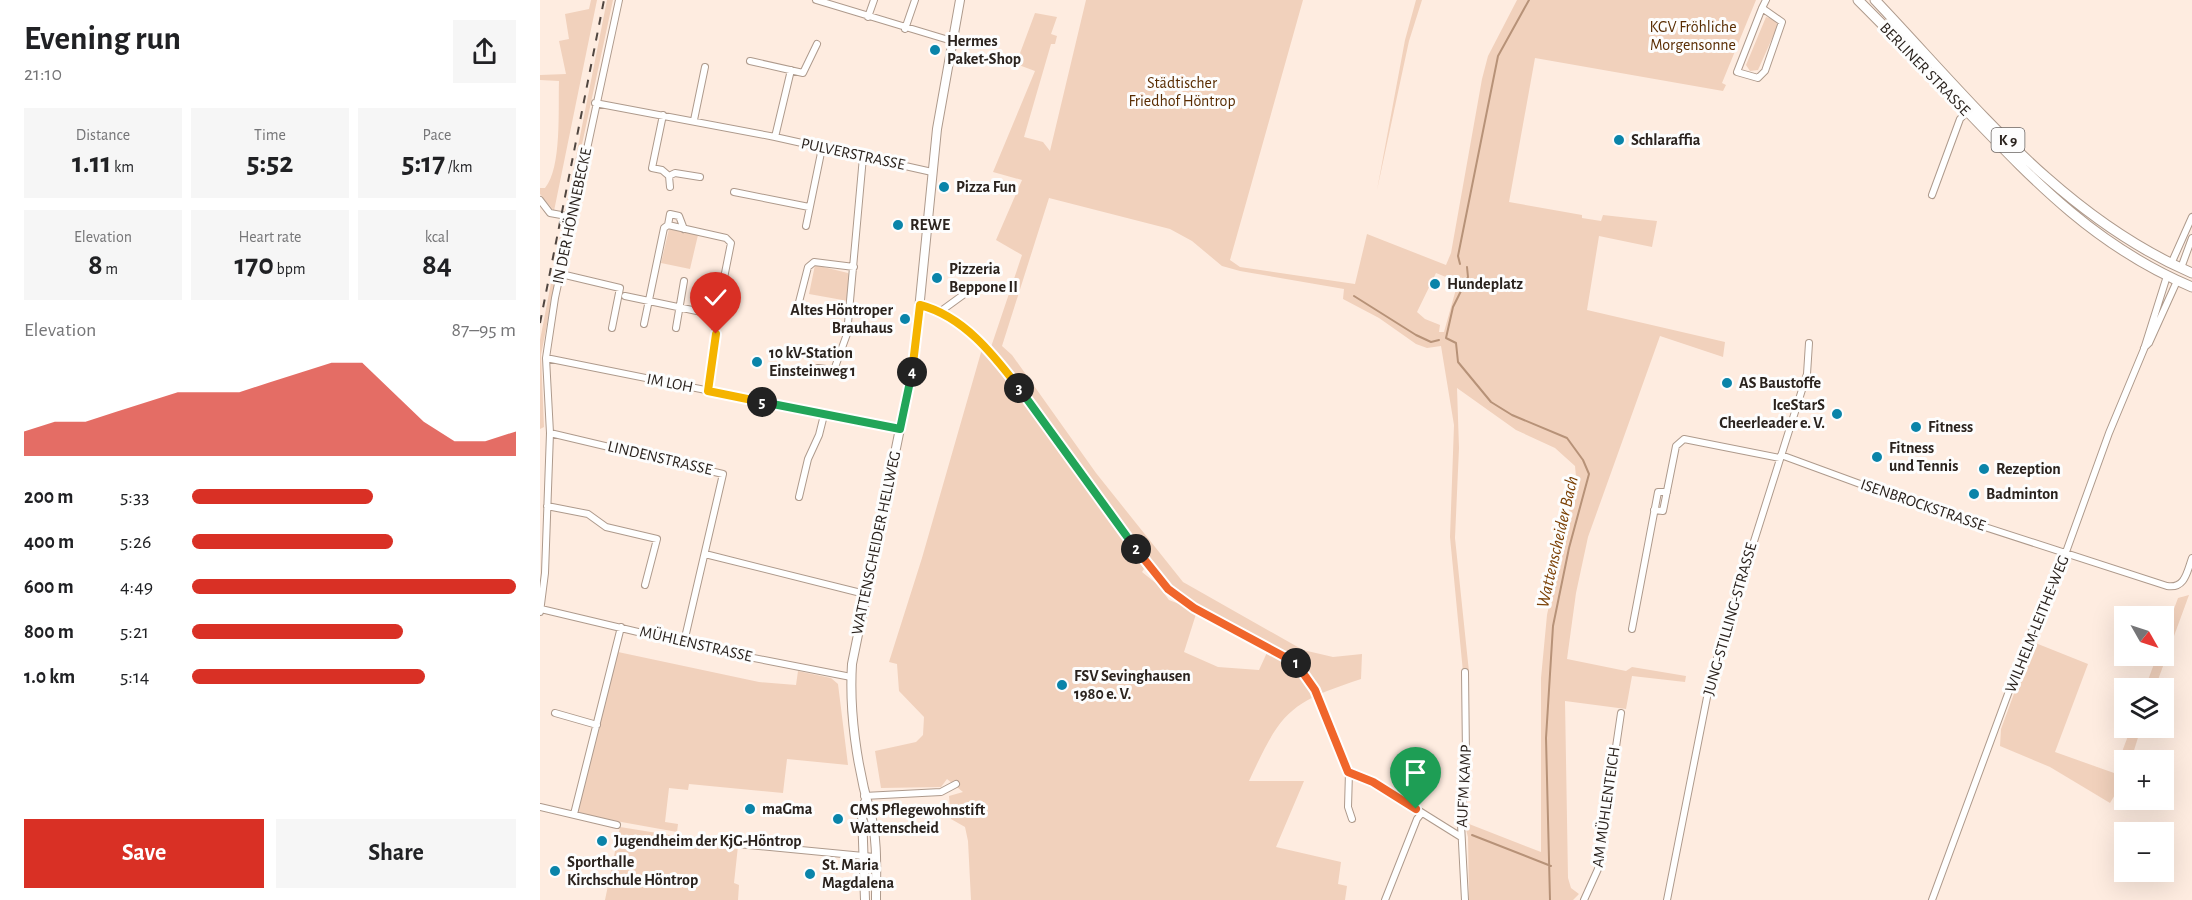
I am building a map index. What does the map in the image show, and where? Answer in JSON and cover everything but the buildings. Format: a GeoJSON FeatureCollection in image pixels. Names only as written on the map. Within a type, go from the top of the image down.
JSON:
{"type":"FeatureCollection","features":[{"type":"Feature","properties":{"kind":"main road","name":"WATTENSCHEIDER HELLWEG"},"geometry":{"type":"LineString","coordinates":[[876,900],[862,812],[865,799],[852,702],[851,677],[865,594],[914,360],[932,172],[960,0]]}},
{"type":"Feature","properties":{"kind":"main road","name":"BERLINER STRASSE"},"geometry":{"type":"LineString","coordinates":[[1858,0],[2038,183],[2096,234],[2139,263],[2192,287]]}},
{"type":"Feature","properties":{"kind":"main road","name":"BERLINER STRASSE"},"geometry":{"type":"LineString","coordinates":[[1875,0],[2025,158],[2057,188],[2112,230],[2192,273]]}},
{"type":"Feature","properties":{"kind":"main road","name":"WILHELM-LEITHE-WEG"},"geometry":{"type":"LineString","coordinates":[[2167,276],[2176,266]]}},
{"type":"Feature","properties":{"kind":"main road","name":"WILHELM-LEITHE-WEG"},"geometry":{"type":"LineString","coordinates":[[2176,266],[2177,281]]}},
{"type":"Feature","properties":{"kind":"main road","name":"WATTENSCHEIDER HELLWEG"},"geometry":{"type":"LineString","coordinates":[[865,900],[870,857]]}},
{"type":"Feature","properties":{"kind":"street","name":"IN DER HÖNNEBECKE"},"geometry":{"type":"LineString","coordinates":[[541,611],[550,434],[546,358],[595,103],[619,0]]}},
{"type":"Feature","properties":{"kind":"street"},"geometry":{"type":"LineString","coordinates":[[816,0],[952,41]]}},
{"type":"Feature","properties":{"kind":"street"},"geometry":{"type":"LineString","coordinates":[[868,17],[874,0]]}},
{"type":"Feature","properties":{"kind":"street"},"geometry":{"type":"LineString","coordinates":[[905,28],[915,0]]}},
{"type":"Feature","properties":{"kind":"street"},"geometry":{"type":"LineString","coordinates":[[1762,8],[1782,22],[1763,75],[1758,78],[1737,72],[1762,8],[1766,0]]}},
{"type":"Feature","properties":{"kind":"street"},"geometry":{"type":"LineString","coordinates":[[750,61],[803,73],[817,44]]}},
{"type":"Feature","properties":{"kind":"street"},"geometry":{"type":"LineString","coordinates":[[694,120],[705,67]]}},
{"type":"Feature","properties":{"kind":"street"},"geometry":{"type":"LineString","coordinates":[[775,137],[791,70]]}},
{"type":"Feature","properties":{"kind":"street","name":"PULVERSTRASSE"},"geometry":{"type":"LineString","coordinates":[[595,103],[694,120],[932,172]]}},
{"type":"Feature","properties":{"kind":"street"},"geometry":{"type":"LineString","coordinates":[[1932,195],[1960,119],[1967,112]]}},
{"type":"Feature","properties":{"kind":"street"},"geometry":{"type":"LineString","coordinates":[[663,115],[652,168],[662,170],[669,176],[670,187]]}},
{"type":"Feature","properties":{"kind":"street"},"geometry":{"type":"LineString","coordinates":[[806,226],[822,148]]}},
{"type":"Feature","properties":{"kind":"street"},"geometry":{"type":"LineString","coordinates":[[818,368],[834,370],[847,334],[863,157]]}},
{"type":"Feature","properties":{"kind":"street"},"geometry":{"type":"LineString","coordinates":[[669,176],[675,173],[700,177]]}},
{"type":"Feature","properties":{"kind":"street"},"geometry":{"type":"LineString","coordinates":[[734,192],[809,207]]}},
{"type":"Feature","properties":{"kind":"street"},"geometry":{"type":"LineString","coordinates":[[540,200],[550,213],[572,217]]}},
{"type":"Feature","properties":{"kind":"street"},"geometry":{"type":"LineString","coordinates":[[645,324],[664,228],[668,225],[670,214],[680,216],[684,229]]}},
{"type":"Feature","properties":{"kind":"street"},"geometry":{"type":"LineString","coordinates":[[2176,266],[2192,217]]}},
{"type":"Feature","properties":{"kind":"street"},"geometry":{"type":"LineString","coordinates":[[668,225],[726,238],[731,243],[716,315],[716,344],[708,391]]}},
{"type":"Feature","properties":{"kind":"street"},"geometry":{"type":"LineString","coordinates":[[2176,266],[2192,238]]}},
{"type":"Feature","properties":{"kind":"street"},"geometry":{"type":"LineString","coordinates":[[798,306],[808,267],[814,262],[854,267]]}},
{"type":"Feature","properties":{"kind":"street"},"geometry":{"type":"LineString","coordinates":[[561,274],[620,288],[612,328]]}},
{"type":"Feature","properties":{"kind":"street","name":"WILHELM-LEITHE-WEG"},"geometry":{"type":"LineString","coordinates":[[1932,900],[2026,645],[2066,552],[2113,422],[2144,349],[2167,276]]}},
{"type":"Feature","properties":{"kind":"street"},"geometry":{"type":"LineString","coordinates":[[676,328],[684,281]]}},
{"type":"Feature","properties":{"kind":"street","name":"WILHELM-LEITHE-WEG"},"geometry":{"type":"LineString","coordinates":[[2144,349],[2149,344],[2177,281]]}},
{"type":"Feature","properties":{"kind":"street"},"geometry":{"type":"LineString","coordinates":[[940,310],[963,295],[964,288]]}},
{"type":"Feature","properties":{"kind":"street"},"geometry":{"type":"LineString","coordinates":[[625,296],[716,315]]}},
{"type":"Feature","properties":{"kind":"street"},"geometry":{"type":"LineString","coordinates":[[920,305],[940,310],[962,326],[996,360],[1168,589],[1194,608],[1284,655],[1300,668],[1317,696],[1348,772],[1348,807],[1352,819]]}},
{"type":"Feature","properties":{"kind":"street","name":"JUNG-STILLING-STRASSE"},"geometry":{"type":"LineString","coordinates":[[1667,900],[1711,677],[1807,374],[1809,343]]}},
{"type":"Feature","properties":{"kind":"street","name":"IM LOH"},"geometry":{"type":"LineString","coordinates":[[546,358],[900,429]]}},
{"type":"Feature","properties":{"kind":"street"},"geometry":{"type":"LineString","coordinates":[[799,497],[808,459],[819,435],[824,415]]}},
{"type":"Feature","properties":{"kind":"street","name":"LINDENSTRASSE"},"geometry":{"type":"LineString","coordinates":[[550,434],[723,474],[684,642]]}},
{"type":"Feature","properties":{"kind":"street","name":"ISENBROCKSTRASSE"},"geometry":{"type":"LineString","coordinates":[[1632,629],[1658,492],[1667,492],[1676,446],[1684,439],[1780,457],[1920,506],[2172,587],[2182,582],[2192,558]]}},
{"type":"Feature","properties":{"kind":"street"},"geometry":{"type":"LineString","coordinates":[[547,506],[588,514],[606,527],[657,539],[645,585]]}},
{"type":"Feature","properties":{"kind":"street"},"geometry":{"type":"LineString","coordinates":[[705,554],[865,594]]}},
{"type":"Feature","properties":{"kind":"street","name":"MÜHLENSTRASSE"},"geometry":{"type":"LineString","coordinates":[[541,611],[851,677]]}},
{"type":"Feature","properties":{"kind":"street"},"geometry":{"type":"LineString","coordinates":[[574,814],[621,627]]}},
{"type":"Feature","properties":{"kind":"street","name":"AUF'M KAMP"},"geometry":{"type":"LineString","coordinates":[[1464,900],[1461,837],[1466,756],[1465,672]]}},
{"type":"Feature","properties":{"kind":"street"},"geometry":{"type":"LineString","coordinates":[[555,713],[597,725]]}},
{"type":"Feature","properties":{"kind":"street","name":"AM MÜHLENTEICH"},"geometry":{"type":"LineString","coordinates":[[1584,900],[1598,869],[1621,713]]}},
{"type":"Feature","properties":{"kind":"street"},"geometry":{"type":"LineString","coordinates":[[1348,772],[1373,782],[1461,837]]}},
{"type":"Feature","properties":{"kind":"street"},"geometry":{"type":"LineString","coordinates":[[865,799],[941,792],[956,784]]}},
{"type":"Feature","properties":{"kind":"street"},"geometry":{"type":"LineString","coordinates":[[540,807],[617,825]]}},
{"type":"Feature","properties":{"kind":"street"},"geometry":{"type":"LineString","coordinates":[[1385,900],[1421,814]]}},
{"type":"Feature","properties":{"kind":"street"},"geometry":{"type":"LineString","coordinates":[[727,843],[870,857]]}},
{"type":"Feature","properties":{"kind":"green space"},"geometry":{"type":"Polygon","coordinates":[[[591,0],[597,0],[554,211],[540,194],[540,188],[545,188],[550,179],[557,152],[559,81],[540,80],[540,75],[566,74],[559,41],[569,39],[565,14],[589,9],[591,0]]]}},
{"type":"Feature","properties":{"kind":"green space"},"geometry":{"type":"Polygon","coordinates":[[[607,0],[613,0],[567,214],[565,212],[607,0]]]}},
{"type":"Feature","properties":{"kind":"green space"},"geometry":{"type":"Polygon","coordinates":[[[1086,0],[1303,0],[1230,260],[1240,267],[1355,284],[1367,234],[1446,265],[1451,253],[1488,56],[1517,0],[1756,0],[1722,83],[1726,85],[1723,91],[1535,58],[1509,202],[1582,215],[1582,218],[1601,221],[1603,215],[1657,221],[1652,247],[1599,236],[1587,310],[1725,342],[1723,357],[1660,336],[1588,537],[1576,593],[1567,659],[1626,671],[1632,667],[1686,676],[1685,682],[1632,676],[1626,709],[1565,701],[1568,878],[1571,888],[1579,894],[1573,900],[1469,900],[1468,837],[1464,822],[1541,852],[1541,678],[1547,615],[1576,477],[1575,466],[1555,448],[1516,430],[1457,388],[1459,448],[1455,538],[1469,672],[1463,672],[1450,537],[1454,425],[1441,346],[1427,348],[1416,344],[1379,318],[1343,299],[1344,289],[1222,266],[1192,241],[1170,229],[1049,198],[1002,346],[1012,355],[1096,473],[1183,582],[1303,650],[1333,657],[1362,654],[1361,679],[1317,695],[1290,713],[1270,739],[1249,781],[1304,781],[1276,847],[1341,862],[1338,884],[1347,886],[1345,900],[971,900],[968,841],[965,827],[951,819],[949,796],[963,792],[947,779],[941,787],[881,788],[875,751],[916,742],[923,735],[924,717],[899,691],[897,664],[889,662],[922,558],[982,349],[1006,374],[1034,411],[1144,569],[1142,572],[1157,584],[1169,600],[1197,611],[1184,652],[1218,667],[1259,670],[1270,646],[1200,609],[1164,581],[996,358],[997,355],[990,350],[1022,255],[996,240],[1022,180],[993,172],[1035,71],[1016,64],[1035,13],[1057,17],[1051,34],[1057,36],[1055,44],[1051,44],[1024,137],[1043,142],[1050,151],[1086,0]],[[1436,273],[1417,312],[1425,319],[1440,325],[1439,332],[1444,332],[1458,282],[1436,273]]]}},
{"type":"Feature","properties":{"kind":"green space"},"geometry":{"type":"Polygon","coordinates":[[[1416,0],[1422,0],[1409,41],[1377,190],[1405,40],[1416,0]]]}},
{"type":"Feature","properties":{"kind":"green space"},"geometry":{"type":"Polygon","coordinates":[[[1766,17],[1773,19],[1778,25],[1758,70],[1750,71],[1746,65],[1766,17]]]}},
{"type":"Feature","properties":{"kind":"green space"},"geometry":{"type":"Polygon","coordinates":[[[563,221],[566,226],[541,355],[544,427],[540,429],[540,340],[563,221]]]}},
{"type":"Feature","properties":{"kind":"green space"},"geometry":{"type":"Polygon","coordinates":[[[669,229],[698,235],[690,269],[661,263],[669,229]]]}},
{"type":"Feature","properties":{"kind":"green space"},"geometry":{"type":"Polygon","coordinates":[[[815,265],[848,273],[850,279],[848,301],[809,294],[815,265]]]}},
{"type":"Feature","properties":{"kind":"green space"},"geometry":{"type":"Polygon","coordinates":[[[2189,595],[2174,636],[2174,609],[2178,598],[2189,595]]]}},
{"type":"Feature","properties":{"kind":"green space"},"geometry":{"type":"Polygon","coordinates":[[[2033,642],[2088,664],[2055,752],[2114,773],[2114,796],[2110,803],[2050,767],[2000,746],[2001,729],[2033,642]]]}},
{"type":"Feature","properties":{"kind":"green space"},"geometry":{"type":"Polygon","coordinates":[[[618,652],[759,682],[796,685],[798,671],[831,678],[838,684],[848,765],[787,759],[783,793],[689,784],[688,790],[669,788],[665,822],[678,824],[677,832],[577,814],[618,652]]]}},
{"type":"Feature","properties":{"kind":"green space"},"geometry":{"type":"Polygon","coordinates":[[[2153,666],[2163,666],[2159,678],[2149,678],[2153,666]]]}},
{"type":"Feature","properties":{"kind":"green space"},"geometry":{"type":"Polygon","coordinates":[[[2127,738],[2138,738],[2134,750],[2123,750],[2127,738]]]}},
{"type":"Feature","properties":{"kind":"green space"},"geometry":{"type":"Polygon","coordinates":[[[620,827],[738,846],[734,883],[739,885],[738,900],[605,900],[620,827]]]}},
{"type":"Feature","properties":{"kind":"waterway","name":"Wattenscheider Bach"},"geometry":{"type":"LineString","coordinates":[[1460,264],[1458,256],[1498,56],[1529,0]]}},
{"type":"Feature","properties":{"kind":"waterway","name":"Wattenscheider Bach"},"geometry":{"type":"LineString","coordinates":[[1467,267],[1468,277],[1453,307],[1446,338],[1456,343],[1458,362],[1491,402],[1512,415],[1567,438],[1583,460],[1589,474],[1569,548],[1553,626],[1546,738],[1550,900]]}},
{"type":"Feature","properties":{"kind":"waterway"},"geometry":{"type":"LineString","coordinates":[[1354,296],[1416,335],[1431,342],[1439,340]]}},
{"type":"Feature","properties":{"kind":"waterway"},"geometry":{"type":"LineString","coordinates":[[1472,835],[1551,866]]}},
{"type":"Feature","properties":{"kind":"railway"},"geometry":{"type":"LineString","coordinates":[[540,323],[604,0]]}},
{"type":"Feature","properties":{"kind":"place","name":"Hermes Paket-Shop"},"geometry":{"type":"Point","coordinates":[935,50]}},
{"type":"Feature","properties":{"kind":"place","name":"Schlaraffia"},"geometry":{"type":"Point","coordinates":[1619,140]}},
{"type":"Feature","properties":{"kind":"place","name":"Pizza Fun"},"geometry":{"type":"Point","coordinates":[944,187]}},
{"type":"Feature","properties":{"kind":"place","name":"REWE"},"geometry":{"type":"Point","coordinates":[898,225]}},
{"type":"Feature","properties":{"kind":"place","name":"Pizzeria Beppone II"},"geometry":{"type":"Point","coordinates":[937,278]}},
{"type":"Feature","properties":{"kind":"place","name":"Hundeplatz"},"geometry":{"type":"Point","coordinates":[1435,284]}},
{"type":"Feature","properties":{"kind":"place","name":"Altes Höntroper Brauhaus"},"geometry":{"type":"Point","coordinates":[905,319]}},
{"type":"Feature","properties":{"kind":"place","name":"10 kV-Station Einsteinweg 1"},"geometry":{"type":"Point","coordinates":[757,362]}},
{"type":"Feature","properties":{"kind":"place","name":"AS Baustoffe"},"geometry":{"type":"Point","coordinates":[1727,383]}},
{"type":"Feature","properties":{"kind":"place","name":"IceStarS Cheerleader e. V."},"geometry":{"type":"Point","coordinates":[1837,414]}},
{"type":"Feature","properties":{"kind":"place","name":"Fitness"},"geometry":{"type":"Point","coordinates":[1916,427]}},
{"type":"Feature","properties":{"kind":"place","name":"Fitness und Tennis"},"geometry":{"type":"Point","coordinates":[1877,457]}},
{"type":"Feature","properties":{"kind":"place","name":"Rezeption"},"geometry":{"type":"Point","coordinates":[1984,469]}},
{"type":"Feature","properties":{"kind":"place","name":"Badminton"},"geometry":{"type":"Point","coordinates":[1974,494]}},
{"type":"Feature","properties":{"kind":"place","name":"FSV Sevinghausen 1980 e. V."},"geometry":{"type":"Point","coordinates":[1062,685]}},
{"type":"Feature","properties":{"kind":"place","name":"maGma"},"geometry":{"type":"Point","coordinates":[750,809]}},
{"type":"Feature","properties":{"kind":"place","name":"CMS Pflegewohnstift Wattenscheid"},"geometry":{"type":"Point","coordinates":[838,819]}},
{"type":"Feature","properties":{"kind":"place","name":"Jugendheim der KjG-Höntrop"},"geometry":{"type":"Point","coordinates":[602,841]}},
{"type":"Feature","properties":{"kind":"place","name":"Sporthalle Kirchschule Höntrop"},"geometry":{"type":"Point","coordinates":[555,871]}},
{"type":"Feature","properties":{"kind":"place","name":"St. Maria Magdalena"},"geometry":{"type":"Point","coordinates":[810,874]}},
{"type":"Feature","properties":{"kind":"route"},"geometry":{"type":"LineString","coordinates":[[716,334],[708,391],[900,429],[914,360],[920,305],[940,310],[962,326],[996,360],[1168,589],[1194,608],[1289,658],[1303,670],[1320,701],[1348,772],[1373,782],[1416,809]]}},
{"type":"Feature","properties":{"kind":"park label","name":"KGV Fröhliche Morgensonne"},"geometry":{"type":"Point","coordinates":[1693,36]}},
{"type":"Feature","properties":{"kind":"park label","name":"Städtischer Friedhof Höntrop"},"geometry":{"type":"Point","coordinates":[1182,92]}}]}
